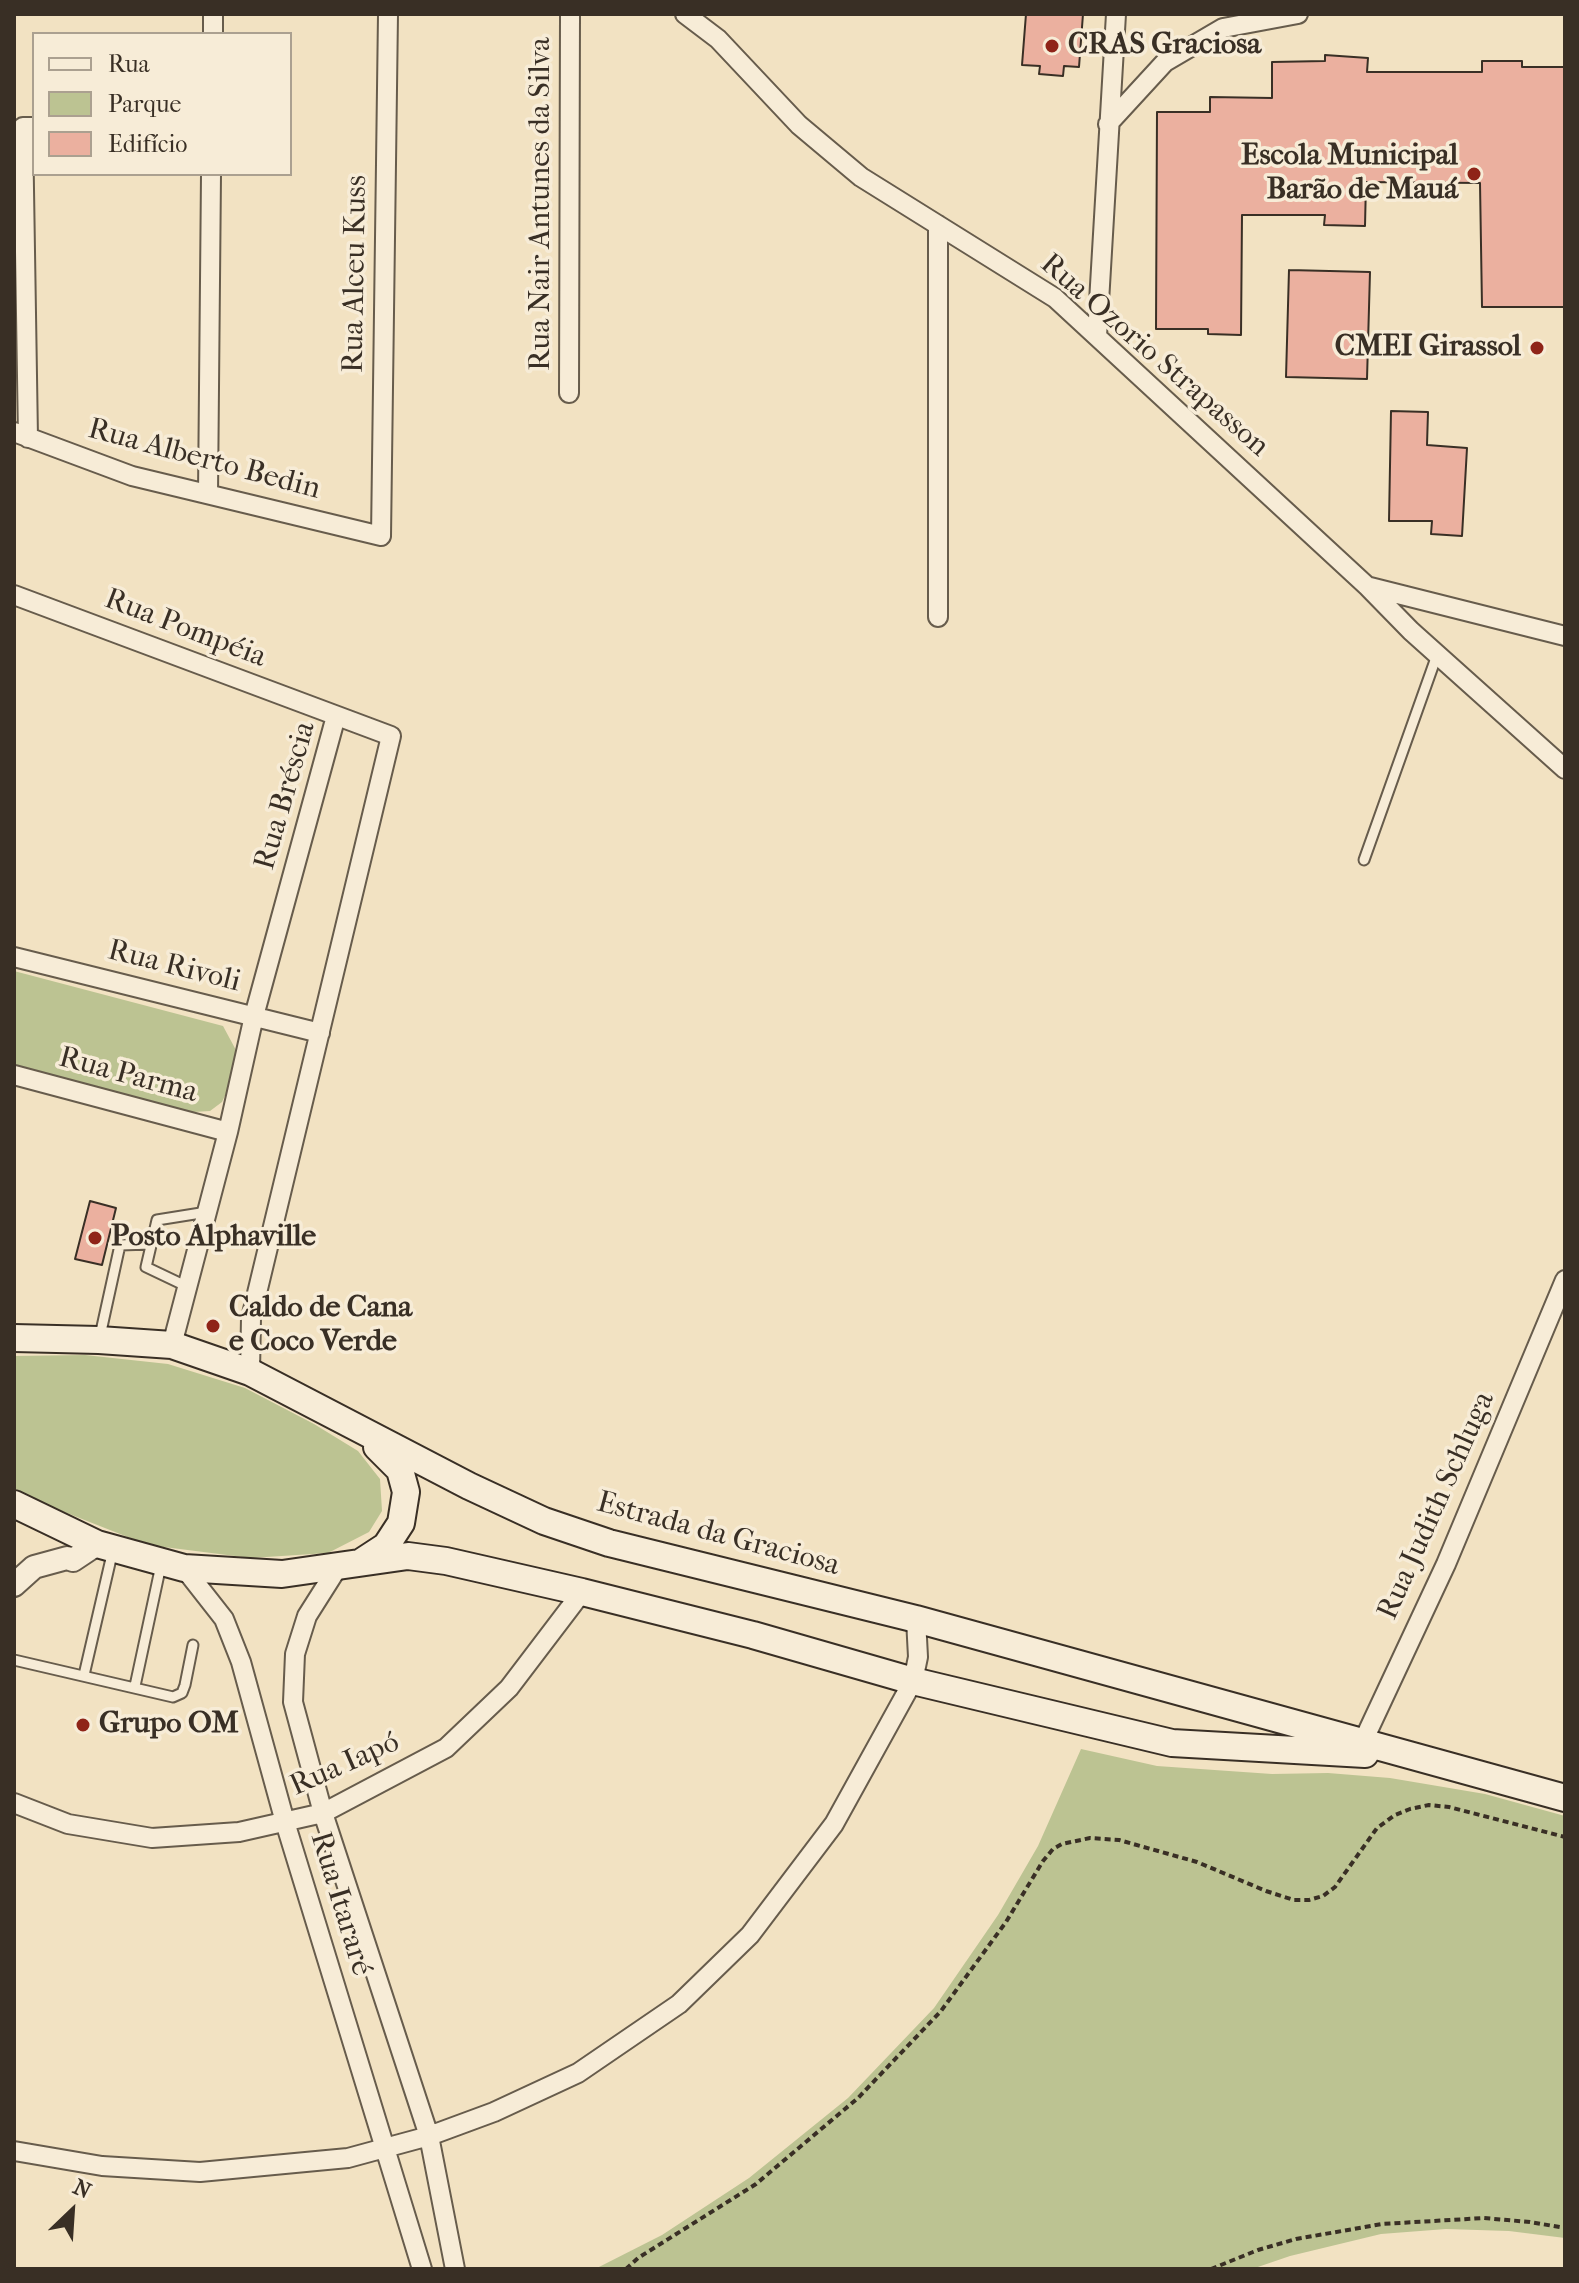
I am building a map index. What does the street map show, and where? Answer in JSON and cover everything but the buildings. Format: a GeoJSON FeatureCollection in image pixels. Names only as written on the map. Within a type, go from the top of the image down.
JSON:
{"type":"FeatureCollection","features":[{"type":"Feature","properties":{"kind":"main road","name":"Estrada da Graciosa"},"geometry":{"type":"LineString","coordinates":[[14,1339],[172,1345],[250,1372],[469,1486],[544,1521],[609,1543],[916,1619],[1360,1748],[1426,1760],[1565,1798]]}},
{"type":"Feature","properties":{"kind":"main road"},"geometry":{"type":"LineString","coordinates":[[348,1566],[386,1546],[401,1523],[406,1492],[400,1470],[353,1426]]}},
{"type":"Feature","properties":{"kind":"main road","name":"Estrada da Graciosa"},"geometry":{"type":"LineString","coordinates":[[14,1504],[105,1547],[173,1565],[282,1574],[408,1556],[469,1565],[753,1635],[913,1681],[1172,1743],[1360,1748]]}},
{"type":"Feature","properties":{"kind":"street","name":"Rua Alceu Kuss"},"geometry":{"type":"LineString","coordinates":[[381,536],[388,14]]}},
{"type":"Feature","properties":{"kind":"street","name":"Rua Nair Antunes da Silva"},"geometry":{"type":"LineString","coordinates":[[569,393],[570,14]]}},
{"type":"Feature","properties":{"kind":"street","name":"Rua Ozorio Strapasson"},"geometry":{"type":"LineString","coordinates":[[685,14],[718,39],[799,125],[861,177],[1055,298],[1368,587],[1437,655],[1565,769]]}},
{"type":"Feature","properties":{"kind":"street"},"geometry":{"type":"LineString","coordinates":[[1097,336],[1116,14]]}},
{"type":"Feature","properties":{"kind":"street"},"geometry":{"type":"LineString","coordinates":[[1108,124],[1165,62],[1223,28],[1298,14]]}},
{"type":"Feature","properties":{"kind":"street"},"geometry":{"type":"LineString","coordinates":[[21,435],[23,127],[32,127]]}},
{"type":"Feature","properties":{"kind":"street"},"geometry":{"type":"LineString","coordinates":[[208,494],[211,176]]}},
{"type":"Feature","properties":{"kind":"street"},"geometry":{"type":"LineString","coordinates":[[938,225],[938,617]]}},
{"type":"Feature","properties":{"kind":"street","name":"Rua Alberto Bedin"},"geometry":{"type":"LineString","coordinates":[[21,435],[132,476],[381,536]]}},
{"type":"Feature","properties":{"kind":"street"},"geometry":{"type":"LineString","coordinates":[[1368,587],[1565,636]]}},
{"type":"Feature","properties":{"kind":"street","name":"Rua Pompéia"},"geometry":{"type":"LineString","coordinates":[[14,595],[336,716]]}},
{"type":"Feature","properties":{"kind":"street","name":"Rua Bréscia"},"geometry":{"type":"LineString","coordinates":[[172,1345],[228,1132],[254,1016],[336,716],[391,736],[251,1318],[250,1372]]}},
{"type":"Feature","properties":{"kind":"street","name":"Rua Rivoli"},"geometry":{"type":"LineString","coordinates":[[14,957],[320,1033]]}},
{"type":"Feature","properties":{"kind":"street","name":"Rua Parma"},"geometry":{"type":"LineString","coordinates":[[14,1075],[228,1132]]}},
{"type":"Feature","properties":{"kind":"street","name":"Rua Judith Schluga"},"geometry":{"type":"LineString","coordinates":[[1360,1748],[1446,1564],[1565,1280]]}},
{"type":"Feature","properties":{"kind":"street"},"geometry":{"type":"LineString","coordinates":[[14,1585],[34,1567],[67,1558],[73,1560],[105,1547]]}},
{"type":"Feature","properties":{"kind":"street","name":"Rua Itararé"},"geometry":{"type":"LineString","coordinates":[[173,1565],[224,1619],[231,1635],[422,2269]]}},
{"type":"Feature","properties":{"kind":"street","name":"Rua Itararé"},"geometry":{"type":"LineString","coordinates":[[348,1566],[307,1616],[295,1654],[293,1702],[323,1813],[429,2136],[455,2269]]}},
{"type":"Feature","properties":{"kind":"street","name":"Rua Iapó"},"geometry":{"type":"LineString","coordinates":[[14,1803],[68,1824],[152,1838],[239,1832],[323,1813],[446,1748],[509,1688],[582,1592]]}},
{"type":"Feature","properties":{"kind":"street"},"geometry":{"type":"LineString","coordinates":[[14,2151],[102,2166],[200,2172],[291,2166],[348,2158],[429,2136],[494,2112],[578,2073],[679,2004],[750,1935],[834,1824],[913,1681],[918,1657],[916,1619]]}},
{"type":"Feature","properties":{"kind":"lane"},"geometry":{"type":"LineString","coordinates":[[1364,860],[1437,655]]}},
{"type":"Feature","properties":{"kind":"lane"},"geometry":{"type":"LineString","coordinates":[[188,1287],[146,1267],[157,1220],[207,1212]]}},
{"type":"Feature","properties":{"kind":"lane"},"geometry":{"type":"LineString","coordinates":[[99,1340],[120,1245],[151,1244]]}},
{"type":"Feature","properties":{"kind":"lane"},"geometry":{"type":"LineString","coordinates":[[84,1675],[105,1547]]}},
{"type":"Feature","properties":{"kind":"lane"},"geometry":{"type":"LineString","coordinates":[[135,1686],[173,1565]]}},
{"type":"Feature","properties":{"kind":"lane"},"geometry":{"type":"LineString","coordinates":[[14,1660],[173,1697],[182,1693],[193,1645]]}},
{"type":"Feature","properties":{"kind":"path"},"geometry":{"type":"LineString","coordinates":[[626,2269],[638,2258],[756,2184],[858,2098],[941,2011],[1006,1922],[1043,1861],[1062,1844],[1090,1838],[1119,1840],[1197,1862],[1276,1895],[1309,1900],[1323,1896],[1335,1887],[1377,1828],[1410,1809],[1429,1805],[1449,1807],[1565,1837]]}},
{"type":"Feature","properties":{"kind":"path"},"geometry":{"type":"LineString","coordinates":[[1211,2269],[1296,2239],[1382,2224],[1484,2218],[1565,2228]]}},
{"type":"Feature","properties":{"kind":"green space"},"geometry":{"type":"Polygon","coordinates":[[[14,971],[223,1026],[237,1052],[235,1074],[222,1102],[210,1111],[193,1112],[14,1065],[14,971]]]}},
{"type":"Feature","properties":{"kind":"green space"},"geometry":{"type":"Polygon","coordinates":[[[85,1355],[168,1364],[245,1388],[314,1424],[358,1451],[380,1479],[382,1511],[369,1532],[328,1553],[251,1558],[148,1545],[44,1504],[14,1488],[14,1356],[85,1355]]]}},
{"type":"Feature","properties":{"kind":"green space"},"geometry":{"type":"Polygon","coordinates":[[[1081,1749],[1157,1766],[1390,1778],[1485,1794],[1565,1816],[1565,2238],[1509,2231],[1446,2229],[1381,2234],[1290,2256],[1252,2269],[595,2269],[662,2235],[749,2178],[848,2098],[934,2008],[998,1915],[1038,1846],[1081,1749]]]}},
{"type":"Feature","properties":{"kind":"place","name":"CRAS Graciosa"},"geometry":{"type":"Point","coordinates":[1052,46]}},
{"type":"Feature","properties":{"kind":"place","name":"Escola Municipal Barão de Mauá"},"geometry":{"type":"Point","coordinates":[1474,174]}},
{"type":"Feature","properties":{"kind":"place","name":"CMEI Girassol"},"geometry":{"type":"Point","coordinates":[1537,348]}},
{"type":"Feature","properties":{"kind":"place","name":"Posto Alphaville"},"geometry":{"type":"Point","coordinates":[95,1238]}},
{"type":"Feature","properties":{"kind":"place","name":"Caldo de Cana e Coco Verde"},"geometry":{"type":"Point","coordinates":[213,1326]}},
{"type":"Feature","properties":{"kind":"place","name":"Grupo OM"},"geometry":{"type":"Point","coordinates":[83,1725]}}]}
